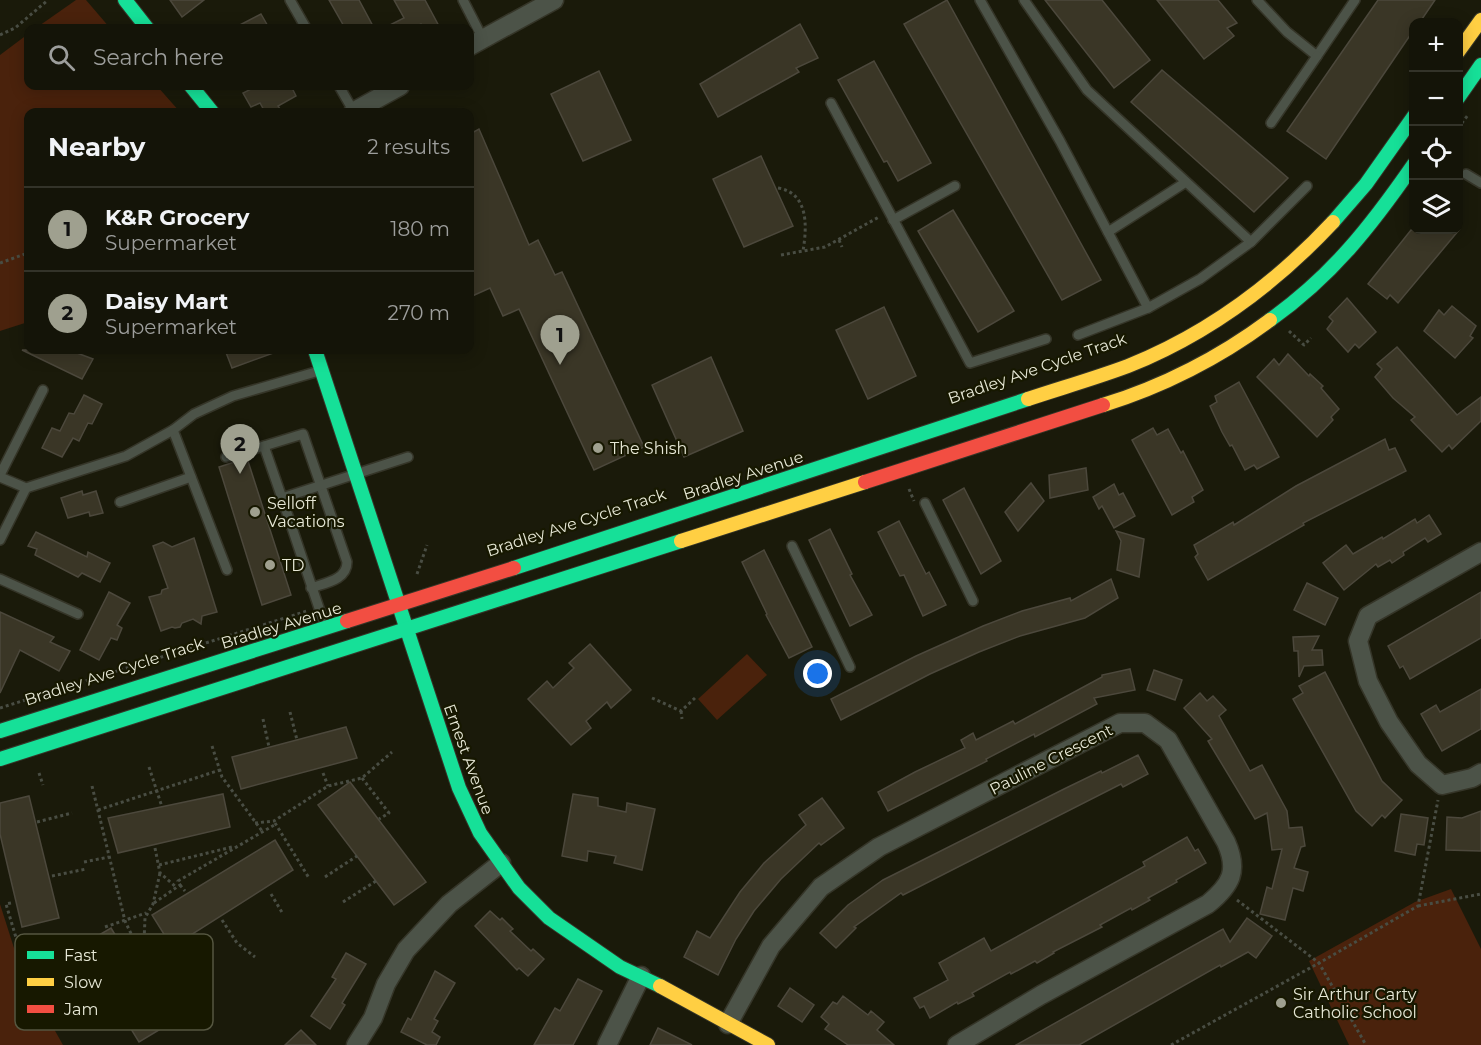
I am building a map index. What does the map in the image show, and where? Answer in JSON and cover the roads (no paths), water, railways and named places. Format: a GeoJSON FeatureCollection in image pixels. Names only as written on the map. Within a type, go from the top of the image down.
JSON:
{"type":"FeatureCollection","features":[{"type":"Feature","properties":{"kind":"main road"},"geometry":{"type":"LineString","coordinates":[[125,0],[144,24]]}},
{"type":"Feature","properties":{"kind":"main road"},"geometry":{"type":"LineString","coordinates":[[1463,45],[1481,20]]}},
{"type":"Feature","properties":{"kind":"main road"},"geometry":{"type":"LineString","coordinates":[[1463,91],[1481,65]]}},
{"type":"Feature","properties":{"kind":"main road"},"geometry":{"type":"LineString","coordinates":[[194,90],[209,108]]}},
{"type":"Feature","properties":{"kind":"main road","name":"Bradley Avenue"},"geometry":{"type":"LineString","coordinates":[[0,731],[607,539],[663,518],[1127,366],[1174,345],[1214,323],[1279,275],[1310,245],[1367,182],[1409,122]]}},
{"type":"Feature","properties":{"kind":"main road"},"geometry":{"type":"LineString","coordinates":[[0,759],[1070,417],[1150,389],[1245,339],[1310,288],[1348,252],[1392,196],[1409,170]]}},
{"type":"Feature","properties":{"kind":"main road","name":"Ernest Avenue"},"geometry":{"type":"LineString","coordinates":[[316,354],[459,788],[480,833],[519,888],[549,918],[620,967],[641,976],[768,1045]]}},
{"type":"Feature","properties":{"kind":"street"},"geometry":{"type":"LineString","coordinates":[[476,43],[554,0]]}},
{"type":"Feature","properties":{"kind":"street"},"geometry":{"type":"LineString","coordinates":[[360,108],[393,90]]}},
{"type":"Feature","properties":{"kind":"street"},"geometry":{"type":"LineString","coordinates":[[1481,552],[1368,616],[1359,641],[1368,681],[1389,722],[1418,764],[1442,784],[1472,778],[1481,773]]}},
{"type":"Feature","properties":{"kind":"street","name":"Pauline Crescent"},"geometry":{"type":"LineString","coordinates":[[728,1024],[771,946],[821,887],[879,847],[1120,723],[1145,723],[1168,740],[1226,842],[1232,855],[1233,873],[1224,891],[1208,904],[1041,995],[957,1045]]}},
{"type":"Feature","properties":{"kind":"street"},"geometry":{"type":"LineString","coordinates":[[356,1045],[373,1018],[386,984],[406,950],[449,904],[501,863]]}},
{"type":"Feature","properties":{"kind":"street"},"geometry":{"type":"LineString","coordinates":[[607,1045],[641,976]]}},
{"type":"Feature","properties":{"kind":"lane"},"geometry":{"type":"LineString","coordinates":[[290,0],[304,24]]}},
{"type":"Feature","properties":{"kind":"lane"},"geometry":{"type":"LineString","coordinates":[[463,0],[470,24]]}},
{"type":"Feature","properties":{"kind":"lane"},"geometry":{"type":"LineString","coordinates":[[980,0],[1060,141],[1148,308]]}},
{"type":"Feature","properties":{"kind":"lane"},"geometry":{"type":"LineString","coordinates":[[1024,0],[1087,90],[1251,242]]}},
{"type":"Feature","properties":{"kind":"lane"},"geometry":{"type":"LineString","coordinates":[[1257,0],[1287,32],[1317,56]]}},
{"type":"Feature","properties":{"kind":"lane"},"geometry":{"type":"LineString","coordinates":[[1271,123],[1355,0]]}},
{"type":"Feature","properties":{"kind":"lane"},"geometry":{"type":"LineString","coordinates":[[341,90],[351,108]]}},
{"type":"Feature","properties":{"kind":"lane"},"geometry":{"type":"LineString","coordinates":[[831,103],[970,363],[1046,339]]}},
{"type":"Feature","properties":{"kind":"lane"},"geometry":{"type":"LineString","coordinates":[[1466,174],[1481,183]]}},
{"type":"Feature","properties":{"kind":"lane"},"geometry":{"type":"LineString","coordinates":[[1108,232],[1186,182]]}},
{"type":"Feature","properties":{"kind":"lane"},"geometry":{"type":"LineString","coordinates":[[891,215],[955,186]]}},
{"type":"Feature","properties":{"kind":"lane"},"geometry":{"type":"LineString","coordinates":[[1078,335],[1148,308],[1200,279],[1251,242],[1307,186]]}},
{"type":"Feature","properties":{"kind":"lane"},"geometry":{"type":"LineString","coordinates":[[43,390],[0,476],[26,488],[126,456],[173,430],[194,414],[233,396],[322,370]]}},
{"type":"Feature","properties":{"kind":"lane"},"geometry":{"type":"LineString","coordinates":[[173,430],[227,570]]}},
{"type":"Feature","properties":{"kind":"lane"},"geometry":{"type":"LineString","coordinates":[[226,457],[303,434],[347,562],[347,567],[340,577],[311,588]]}},
{"type":"Feature","properties":{"kind":"lane"},"geometry":{"type":"LineString","coordinates":[[264,446],[322,617]]}},
{"type":"Feature","properties":{"kind":"lane"},"geometry":{"type":"LineString","coordinates":[[282,498],[408,458]]}},
{"type":"Feature","properties":{"kind":"lane"},"geometry":{"type":"LineString","coordinates":[[120,502],[191,477]]}},
{"type":"Feature","properties":{"kind":"lane"},"geometry":{"type":"LineString","coordinates":[[0,540],[26,488]]}},
{"type":"Feature","properties":{"kind":"lane"},"geometry":{"type":"LineString","coordinates":[[925,503],[973,601]]}},
{"type":"Feature","properties":{"kind":"lane"},"geometry":{"type":"LineString","coordinates":[[792,546],[850,667]]}},
{"type":"Feature","properties":{"kind":"lane"},"geometry":{"type":"LineString","coordinates":[[0,579],[78,614]]}},
{"type":"Feature","properties":{"kind":"place","name":"K&R Grocery"},"geometry":{"type":"Point","coordinates":[560,365]}},
{"type":"Feature","properties":{"kind":"place","name":"The Shish"},"geometry":{"type":"Point","coordinates":[598,448]}},
{"type":"Feature","properties":{"kind":"place","name":"Daisy Mart"},"geometry":{"type":"Point","coordinates":[240,474]}},
{"type":"Feature","properties":{"kind":"place","name":"Selloff Vacations"},"geometry":{"type":"Point","coordinates":[255,512]}},
{"type":"Feature","properties":{"kind":"place","name":"TD"},"geometry":{"type":"Point","coordinates":[270,565]}},
{"type":"Feature","properties":{"kind":"place","name":"Sir Arthur Carty Catholic School"},"geometry":{"type":"Point","coordinates":[1281,1003]}}]}
